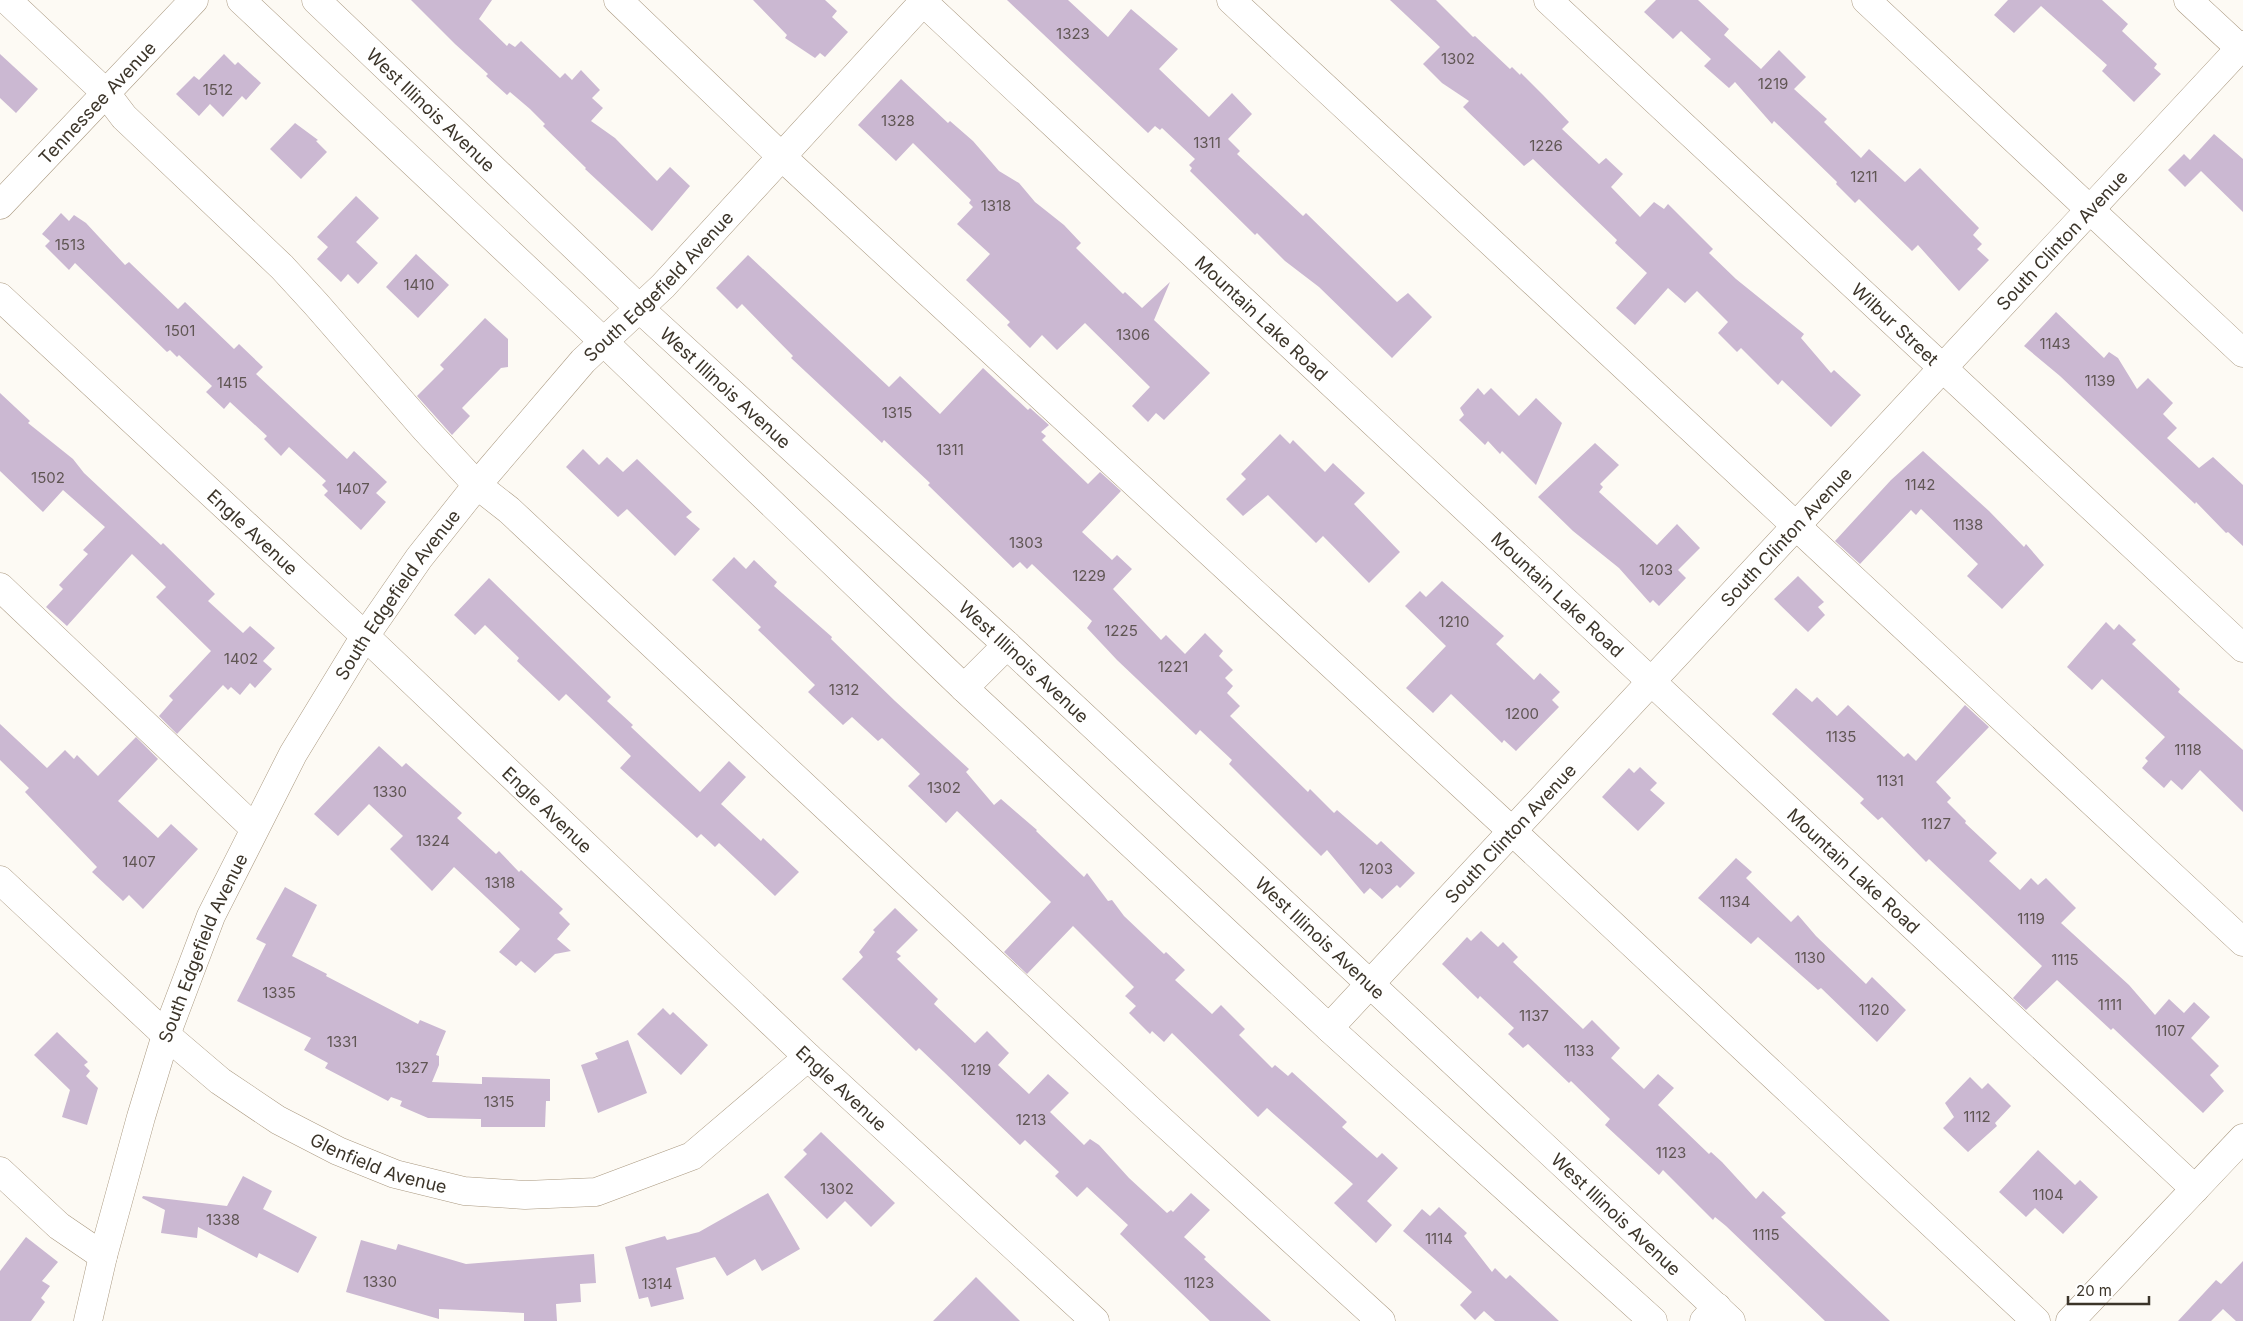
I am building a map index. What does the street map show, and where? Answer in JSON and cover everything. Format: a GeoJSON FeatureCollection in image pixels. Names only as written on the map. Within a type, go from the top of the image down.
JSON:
{"type":"FeatureCollection","features":[{"type":"Feature","properties":{"kind":"street"},"geometry":{"type":"LineString","coordinates":[[7,0],[105,92],[124,117],[288,273],[426,430],[477,484],[509,510],[1149,1109],[1381,1321]]}},
{"type":"Feature","properties":{"kind":"street","name":"Tennessee Avenue"},"geometry":{"type":"LineString","coordinates":[[0,205],[194,0]]}},
{"type":"Feature","properties":{"kind":"street"},"geometry":{"type":"LineString","coordinates":[[241,0],[964,688],[1329,1028],[1653,1321]]}},
{"type":"Feature","properties":{"kind":"street","name":"West Illinois Avenue"},"geometry":{"type":"LineString","coordinates":[[316,0],[639,308],[1007,645],[1371,984],[1718,1316]]}},
{"type":"Feature","properties":{"kind":"street"},"geometry":{"type":"LineString","coordinates":[[618,0],[782,157],[1512,831],[2036,1321]]}},
{"type":"Feature","properties":{"kind":"street"},"geometry":{"type":"LineString","coordinates":[[1231,0],[2243,942]]}},
{"type":"Feature","properties":{"kind":"street","name":"Wilbur Street"},"geometry":{"type":"LineString","coordinates":[[1548,0],[2243,648]]}},
{"type":"Feature","properties":{"kind":"street"},"geometry":{"type":"LineString","coordinates":[[1866,0],[2243,353]]}},
{"type":"Feature","properties":{"kind":"street"},"geometry":{"type":"LineString","coordinates":[[2188,0],[2242,48]]}},
{"type":"Feature","properties":{"kind":"street","name":"South Edgefield Avenue"},"geometry":{"type":"LineString","coordinates":[[88,1321],[103,1256],[140,1117],[166,1035],[211,916],[292,754],[364,636],[418,558],[477,484],[583,362],[670,278],[923,1]]}},
{"type":"Feature","properties":{"kind":"street","name":"Mountain Lake Road"},"geometry":{"type":"LineString","coordinates":[[923,1],[2195,1189]]}},
{"type":"Feature","properties":{"kind":"street","name":"South Clinton Avenue"},"geometry":{"type":"LineString","coordinates":[[1329,1028],[2242,48]]}},
{"type":"Feature","properties":{"kind":"street","name":"Engle Avenue"},"geometry":{"type":"LineString","coordinates":[[0,296],[364,636],[808,1057],[1095,1321]]}},
{"type":"Feature","properties":{"kind":"street"},"geometry":{"type":"LineString","coordinates":[[0,587],[254,828]]}},
{"type":"Feature","properties":{"kind":"street"},"geometry":{"type":"LineString","coordinates":[[964,688],[1007,645]]}},
{"type":"Feature","properties":{"kind":"street","name":"Glenfield Avenue"},"geometry":{"type":"LineString","coordinates":[[0,880],[166,1035],[220,1081],[278,1120],[338,1151],[395,1174],[456,1189],[525,1195],[596,1192],[692,1156],[808,1057]]}},
{"type":"Feature","properties":{"kind":"street"},"geometry":{"type":"LineString","coordinates":[[2070,1321],[2243,1138]]}},
{"type":"Feature","properties":{"kind":"street"},"geometry":{"type":"LineString","coordinates":[[0,1171],[59,1226],[103,1256]]}},
{"type":"Feature","properties":{"kind":"building"},"geometry":{"type":"Polygon","coordinates":[[[411,0],[492,0],[479,19],[507,46],[509,43],[515,47],[521,41],[560,78],[565,73],[572,80],[581,70],[600,90],[592,98],[603,108],[591,121],[615,138],[657,181],[670,167],[690,186],[652,231],[585,169],[543,126],[545,124],[530,109],[510,92],[507,95],[486,76],[488,74],[411,0]]]}},
{"type":"Feature","properties":{"kind":"building"},"geometry":{"type":"Polygon","coordinates":[[[753,0],[825,0],[837,11],[832,17],[848,32],[825,57],[820,53],[815,58],[785,38],[787,35],[753,0]]]}},
{"type":"Feature","properties":{"kind":"building"},"geometry":{"type":"Polygon","coordinates":[[[1007,0],[1068,0],[1108,37],[1131,9],[1178,49],[1159,69],[1209,117],[1232,93],[1252,114],[1228,139],[1240,151],[1237,154],[1303,216],[1306,213],[1397,302],[1408,293],[1432,317],[1392,358],[1319,287],[1285,261],[1257,233],[1255,235],[1190,171],[1192,168],[1189,165],[1195,159],[1162,128],[1160,130],[1155,126],[1148,133],[1007,0]]]}},
{"type":"Feature","properties":{"kind":"building"},"geometry":{"type":"Polygon","coordinates":[[[1390,0],[1436,0],[1473,37],[1475,36],[1510,69],[1512,67],[1520,75],[1521,73],[1543,95],[1569,122],[1562,129],[1599,164],[1606,158],[1623,174],[1611,187],[1640,217],[1654,202],[1664,209],[1668,204],[1713,249],[1709,253],[1736,279],[1804,334],[1801,338],[1831,373],[1834,370],[1861,395],[1831,427],[1782,380],[1778,385],[1741,348],[1737,352],[1718,333],[1728,322],[1697,291],[1685,303],[1668,288],[1635,325],[1616,308],[1647,273],[1615,243],[1617,240],[1533,159],[1524,166],[1463,107],[1469,101],[1442,83],[1423,64],[1440,47],[1390,0]]]}},
{"type":"Feature","properties":{"kind":"building"},"geometry":{"type":"Polygon","coordinates":[[[1656,0],[1698,0],[1729,29],[1724,35],[1761,69],[1779,50],[1806,77],[1794,89],[1827,119],[1824,122],[1861,158],[1869,149],[1905,182],[1920,168],[1979,228],[1973,235],[1982,244],[1977,249],[1989,260],[1959,291],[1918,245],[1912,251],[1859,199],[1855,203],[1836,184],[1837,182],[1774,121],[1772,124],[1735,82],[1729,88],[1704,66],[1711,59],[1681,31],[1673,39],[1644,12],[1656,0]]]}},
{"type":"Feature","properties":{"kind":"building"},"geometry":{"type":"Polygon","coordinates":[[[2008,0],[2102,0],[2128,24],[2122,31],[2157,64],[2154,68],[2161,74],[2134,102],[2102,71],[2107,65],[2041,6],[2014,33],[1994,15],[2008,0]]]}},
{"type":"Feature","properties":{"kind":"building"},"geometry":{"type":"Polygon","coordinates":[[[0,54],[38,89],[16,113],[0,98],[0,54]]]}},
{"type":"Feature","properties":{"kind":"building"},"geometry":{"type":"Polygon","coordinates":[[[224,54],[235,65],[238,62],[261,83],[246,100],[242,96],[223,117],[210,104],[199,116],[176,94],[194,76],[199,80],[224,54]]]}},
{"type":"Feature","properties":{"kind":"building"},"geometry":{"type":"Polygon","coordinates":[[[901,79],[948,123],[950,121],[973,141],[999,171],[1019,183],[1035,202],[1064,225],[1081,243],[1076,248],[1123,294],[1125,292],[1142,308],[1170,282],[1154,320],[1210,373],[1164,420],[1156,413],[1148,422],[1132,406],[1150,387],[1085,323],[1057,350],[1042,335],[1030,348],[1007,325],[1010,322],[966,280],[990,254],[957,224],[973,207],[969,203],[971,200],[913,143],[896,161],[858,125],[901,79]]]}},
{"type":"Feature","properties":{"kind":"building"},"geometry":{"type":"Polygon","coordinates":[[[295,123],[318,140],[316,141],[327,152],[301,179],[270,149],[295,123]]]}},
{"type":"Feature","properties":{"kind":"building"},"geometry":{"type":"Polygon","coordinates":[[[2214,134],[2243,159],[2243,212],[2201,171],[2185,187],[2168,170],[2184,154],[2190,160],[2214,134]]]}},
{"type":"Feature","properties":{"kind":"building"},"geometry":{"type":"Polygon","coordinates":[[[356,196],[379,218],[356,242],[378,263],[358,284],[348,274],[341,282],[317,259],[328,247],[317,237],[356,196]]]}},
{"type":"Feature","properties":{"kind":"building"},"geometry":{"type":"Polygon","coordinates":[[[61,213],[69,221],[74,215],[86,223],[125,265],[129,262],[178,309],[185,302],[234,349],[239,344],[263,367],[256,374],[347,459],[354,451],[387,482],[376,493],[386,502],[361,530],[324,495],[328,491],[322,485],[326,481],[289,447],[281,456],[264,439],[267,436],[230,402],[224,409],[206,392],[212,386],[179,355],[177,357],[170,350],[167,352],[75,263],[69,270],[45,246],[50,241],[42,234],[61,213]]]}},
{"type":"Feature","properties":{"kind":"building"},"geometry":{"type":"Polygon","coordinates":[[[416,254],[449,285],[418,318],[386,287],[416,254]]]}},
{"type":"Feature","properties":{"kind":"building"},"geometry":{"type":"Polygon","coordinates":[[[748,255],[889,387],[900,376],[940,414],[983,368],[1028,410],[1030,408],[1049,425],[1041,432],[1046,436],[1042,440],[1088,484],[1100,472],[1121,491],[1082,532],[1112,560],[1117,555],[1132,569],[1113,589],[1161,640],[1166,635],[1185,654],[1205,633],[1223,651],[1219,656],[1233,670],[1225,678],[1233,686],[1227,693],[1240,706],[1230,716],[1308,792],[1310,789],[1334,813],[1337,810],[1377,845],[1381,841],[1415,873],[1400,888],[1397,885],[1382,899],[1370,888],[1364,894],[1327,850],[1321,856],[1229,764],[1232,760],[1200,730],[1196,735],[1117,660],[1087,628],[1092,621],[1032,564],[1027,569],[1020,562],[1013,568],[928,485],[930,483],[884,440],[882,443],[791,358],[793,356],[742,304],[737,309],[716,288],[748,255]]]}},
{"type":"Feature","properties":{"kind":"building"},"geometry":{"type":"Polygon","coordinates":[[[2056,312],[2104,358],[2109,352],[2118,358],[2137,389],[2148,378],[2173,403],[2163,414],[2177,428],[2167,438],[2199,468],[2213,457],[2243,485],[2243,546],[2228,532],[2226,533],[2196,502],[2195,504],[2060,376],[2024,346],[2056,312]]]}},
{"type":"Feature","properties":{"kind":"building"},"geometry":{"type":"Polygon","coordinates":[[[485,318],[508,339],[508,367],[501,368],[462,408],[470,416],[452,435],[417,396],[444,369],[440,365],[485,318]]]}},
{"type":"Feature","properties":{"kind":"building"},"geometry":{"type":"Polygon","coordinates":[[[1478,388],[1484,395],[1491,388],[1519,416],[1536,398],[1562,423],[1536,485],[1502,451],[1500,454],[1488,441],[1485,445],[1459,420],[1464,415],[1460,408],[1478,388]]]}},
{"type":"Feature","properties":{"kind":"building"},"geometry":{"type":"Polygon","coordinates":[[[0,393],[30,421],[28,423],[73,459],[84,473],[161,545],[163,543],[215,594],[208,601],[243,633],[250,626],[275,648],[263,661],[272,669],[255,688],[250,683],[240,695],[231,687],[228,690],[223,685],[177,734],[159,716],[173,700],[169,696],[211,651],[156,597],[166,587],[132,554],[67,626],[46,607],[63,589],[59,585],[88,554],[83,550],[105,527],[63,490],[43,512],[0,471],[0,393]]]}},
{"type":"Feature","properties":{"kind":"building"},"geometry":{"type":"Polygon","coordinates":[[[1280,434],[1290,444],[1293,440],[1325,472],[1333,463],[1365,493],[1354,504],[1400,552],[1369,583],[1323,536],[1316,543],[1268,495],[1243,516],[1226,499],[1246,479],[1241,474],[1280,434]]]}},
{"type":"Feature","properties":{"kind":"building"},"geometry":{"type":"Polygon","coordinates":[[[1595,443],[1619,465],[1600,484],[1603,487],[1599,492],[1657,545],[1677,524],[1700,548],[1678,570],[1686,578],[1659,606],[1653,600],[1650,603],[1619,568],[1573,531],[1538,497],[1595,443]]]}},
{"type":"Feature","properties":{"kind":"building"},"geometry":{"type":"Polygon","coordinates":[[[583,449],[599,465],[607,457],[623,472],[637,459],[692,512],[686,517],[700,529],[675,556],[627,509],[618,517],[566,467],[583,449]]]}},
{"type":"Feature","properties":{"kind":"building"},"geometry":{"type":"Polygon","coordinates":[[[1923,451],[1989,511],[2024,547],[2026,544],[2044,565],[2002,609],[1967,576],[1978,564],[1921,509],[1916,515],[1911,510],[1860,564],[1835,541],[1891,480],[1923,451]]]}},
{"type":"Feature","properties":{"kind":"building"},"geometry":{"type":"Polygon","coordinates":[[[734,557],[746,569],[754,560],[777,582],[774,586],[832,637],[831,639],[895,701],[969,769],[966,772],[994,805],[1001,799],[1037,830],[1084,877],[1087,873],[1108,901],[1112,900],[1124,916],[1164,954],[1166,952],[1185,970],[1175,980],[1212,1014],[1221,1005],[1245,1029],[1239,1035],[1272,1068],[1275,1065],[1288,1076],[1292,1072],[1347,1122],[1342,1127],[1377,1158],[1382,1153],[1398,1168],[1367,1201],[1392,1225],[1376,1243],[1334,1203],[1353,1184],[1267,1108],[1258,1117],[1172,1033],[1164,1042],[1152,1031],[1150,1034],[1129,1013],[1136,1006],[1125,996],[1134,987],[1073,926],[1027,974],[1004,952],[1051,902],[957,811],[946,823],[908,786],[920,774],[882,738],[878,741],[852,717],[843,725],[808,692],[815,685],[758,630],[761,627],[712,580],[734,557]]]}},
{"type":"Feature","properties":{"kind":"building"},"geometry":{"type":"Polygon","coordinates":[[[1798,576],[1824,602],[1818,607],[1825,615],[1808,632],[1774,599],[1798,576]]]}},
{"type":"Feature","properties":{"kind":"building"},"geometry":{"type":"Polygon","coordinates":[[[489,578],[611,697],[607,701],[633,725],[631,727],[700,792],[729,761],[746,777],[721,804],[761,841],[763,838],[799,872],[775,896],[719,843],[715,847],[701,834],[697,838],[620,768],[631,756],[566,694],[559,701],[517,661],[519,658],[485,625],[475,635],[454,615],[489,578]]]}},
{"type":"Feature","properties":{"kind":"building"},"geometry":{"type":"Polygon","coordinates":[[[1442,581],[1504,636],[1496,644],[1534,680],[1540,673],[1560,692],[1552,700],[1559,707],[1516,751],[1504,740],[1502,743],[1451,694],[1433,713],[1406,688],[1446,646],[1405,606],[1420,591],[1426,597],[1442,581]]]}},
{"type":"Feature","properties":{"kind":"building"},"geometry":{"type":"Polygon","coordinates":[[[2106,622],[2114,630],[2119,624],[2136,640],[2132,644],[2180,689],[2178,692],[2243,750],[2243,812],[2200,770],[2182,790],[2171,780],[2164,788],[2142,768],[2148,761],[2145,758],[2165,737],[2102,679],[2092,690],[2067,667],[2106,622]]]}},
{"type":"Feature","properties":{"kind":"building"},"geometry":{"type":"Polygon","coordinates":[[[1796,688],[1812,702],[1817,697],[1837,716],[1848,705],[1904,757],[1908,753],[1916,761],[1965,705],[1989,727],[1936,782],[1951,798],[1947,802],[1966,821],[1965,823],[1997,853],[1989,861],[2020,890],[2031,878],[2038,885],[2046,878],[2076,908],[2061,923],[2129,985],[2155,1015],[2169,999],[2184,1013],[2194,1002],[2210,1017],[2191,1038],[2219,1066],[2210,1075],[2224,1091],[2203,1113],[2113,1028],[2111,1030],[2057,980],[2026,1010],[2013,998],[2042,966],[1929,859],[1926,862],[1882,817],[1878,820],[1860,803],[1864,799],[1772,714],[1796,688]]]}},
{"type":"Feature","properties":{"kind":"building"},"geometry":{"type":"Polygon","coordinates":[[[0,724],[47,768],[65,750],[74,759],[77,755],[98,776],[136,737],[158,759],[118,801],[158,838],[171,824],[198,849],[143,909],[129,895],[123,901],[92,872],[97,867],[25,792],[29,788],[0,760],[0,724]]]}},
{"type":"Feature","properties":{"kind":"building"},"geometry":{"type":"Polygon","coordinates":[[[379,746],[402,767],[406,763],[462,813],[457,818],[496,854],[499,851],[519,872],[521,870],[563,909],[559,913],[570,924],[557,939],[571,951],[555,954],[535,973],[521,961],[516,966],[499,952],[520,929],[454,867],[432,891],[390,849],[403,836],[369,804],[338,836],[314,814],[379,746]]]}},
{"type":"Feature","properties":{"kind":"building"},"geometry":{"type":"Polygon","coordinates":[[[1640,767],[1657,783],[1650,790],[1665,803],[1638,831],[1602,797],[1629,768],[1634,773],[1640,767]]]}},
{"type":"Feature","properties":{"kind":"building"},"geometry":{"type":"Polygon","coordinates":[[[1736,858],[1752,872],[1746,878],[1791,922],[1798,915],[1816,936],[1866,984],[1872,977],[1906,1010],[1877,1042],[1821,988],[1818,990],[1758,937],[1751,944],[1698,898],[1736,858]]]}},
{"type":"Feature","properties":{"kind":"building"},"geometry":{"type":"Polygon","coordinates":[[[285,887],[317,905],[292,956],[418,1024],[420,1020],[446,1031],[436,1055],[439,1056],[439,1065],[432,1082],[482,1084],[482,1077],[550,1079],[550,1101],[546,1101],[545,1127],[481,1127],[481,1119],[428,1118],[400,1106],[402,1101],[391,1097],[388,1101],[325,1068],[328,1063],[304,1050],[311,1038],[237,1001],[266,944],[256,939],[285,887]]]}},
{"type":"Feature","properties":{"kind":"building"},"geometry":{"type":"Polygon","coordinates":[[[895,908],[918,930],[896,952],[901,956],[897,959],[938,999],[934,1004],[975,1043],[987,1031],[1009,1053],[998,1065],[1029,1094],[1048,1074],[1069,1093],[1050,1112],[1084,1145],[1090,1139],[1099,1145],[1129,1178],[1167,1213],[1171,1210],[1173,1212],[1191,1193],[1210,1210],[1184,1237],[1206,1257],[1204,1259],[1271,1321],[1210,1321],[1120,1234],[1128,1225],[1087,1187],[1077,1197],[1055,1176],[1059,1172],[1025,1140],[1020,1145],[919,1048],[916,1051],[842,979],[863,957],[859,952],[875,932],[873,930],[895,908]]]}},
{"type":"Feature","properties":{"kind":"building"},"geometry":{"type":"Polygon","coordinates":[[[1481,931],[1498,947],[1503,942],[1518,957],[1513,962],[1583,1029],[1592,1020],[1620,1048],[1611,1058],[1644,1089],[1658,1074],[1674,1088],[1658,1105],[1709,1154],[1711,1152],[1722,1162],[1756,1199],[1763,1191],[1786,1213],[1781,1217],[1890,1321],[1825,1321],[1726,1226],[1715,1217],[1713,1220],[1663,1170],[1659,1175],[1605,1125],[1610,1119],[1571,1081],[1569,1083],[1528,1044],[1523,1048],[1508,1034],[1514,1028],[1480,996],[1478,999],[1442,964],[1467,937],[1471,941],[1481,931]]]}},
{"type":"Feature","properties":{"kind":"building"},"geometry":{"type":"Polygon","coordinates":[[[663,1008],[670,1015],[673,1012],[708,1045],[681,1075],[637,1034],[663,1008]]]}},
{"type":"Feature","properties":{"kind":"building"},"geometry":{"type":"Polygon","coordinates":[[[57,1032],[88,1062],[84,1065],[90,1071],[86,1076],[98,1088],[87,1125],[62,1117],[70,1090],[34,1055],[57,1032]]]}},
{"type":"Feature","properties":{"kind":"building"},"geometry":{"type":"Polygon","coordinates":[[[628,1040],[647,1093],[598,1113],[581,1065],[598,1059],[595,1053],[628,1040]]]}},
{"type":"Feature","properties":{"kind":"building"},"geometry":{"type":"Polygon","coordinates":[[[1970,1077],[1982,1089],[1988,1083],[2011,1106],[1995,1123],[1997,1126],[1968,1152],[1943,1128],[1954,1117],[1945,1103],[1970,1077]]]}},
{"type":"Feature","properties":{"kind":"building"},"geometry":{"type":"Polygon","coordinates":[[[821,1132],[895,1203],[871,1227],[845,1201],[827,1219],[784,1177],[807,1154],[803,1150],[821,1132]]]}},
{"type":"Feature","properties":{"kind":"building"},"geometry":{"type":"Polygon","coordinates":[[[2038,1150],[2075,1185],[2080,1180],[2098,1197],[2063,1234],[2035,1208],[2026,1217],[1999,1192],[2038,1150]]]}},
{"type":"Feature","properties":{"kind":"building"},"geometry":{"type":"Polygon","coordinates":[[[243,1176],[272,1191],[263,1209],[317,1237],[298,1273],[259,1253],[257,1258],[198,1227],[197,1238],[161,1233],[165,1210],[142,1198],[143,1196],[227,1206],[243,1176]]]}},
{"type":"Feature","properties":{"kind":"building"},"geometry":{"type":"Polygon","coordinates":[[[768,1193],[800,1249],[762,1271],[755,1259],[727,1276],[715,1257],[676,1268],[684,1299],[651,1307],[648,1297],[639,1299],[625,1247],[665,1236],[667,1240],[699,1232],[768,1193]]]}},
{"type":"Feature","properties":{"kind":"building"},"geometry":{"type":"Polygon","coordinates":[[[1439,1207],[1467,1233],[1464,1236],[1492,1272],[1495,1268],[1506,1279],[1510,1275],[1559,1321],[1495,1321],[1484,1311],[1475,1320],[1460,1305],[1472,1292],[1403,1231],[1422,1209],[1430,1216],[1439,1207]]]}},
{"type":"Feature","properties":{"kind":"building"},"geometry":{"type":"Polygon","coordinates":[[[26,1237],[58,1262],[42,1281],[50,1286],[41,1298],[45,1302],[31,1321],[0,1321],[0,1271],[26,1237]]]}},
{"type":"Feature","properties":{"kind":"building"},"geometry":{"type":"Polygon","coordinates":[[[361,1240],[396,1250],[398,1244],[466,1264],[594,1254],[596,1283],[580,1284],[581,1302],[556,1304],[557,1321],[524,1321],[524,1313],[439,1309],[439,1319],[346,1292],[361,1240]]]}},
{"type":"Feature","properties":{"kind":"building"},"geometry":{"type":"Polygon","coordinates":[[[2243,1261],[2243,1321],[2236,1321],[2223,1309],[2211,1321],[2178,1321],[2216,1280],[2221,1284],[2243,1261]]]}},
{"type":"Feature","properties":{"kind":"building"},"geometry":{"type":"Polygon","coordinates":[[[976,1277],[1020,1321],[933,1321],[976,1277]]]}}]}
